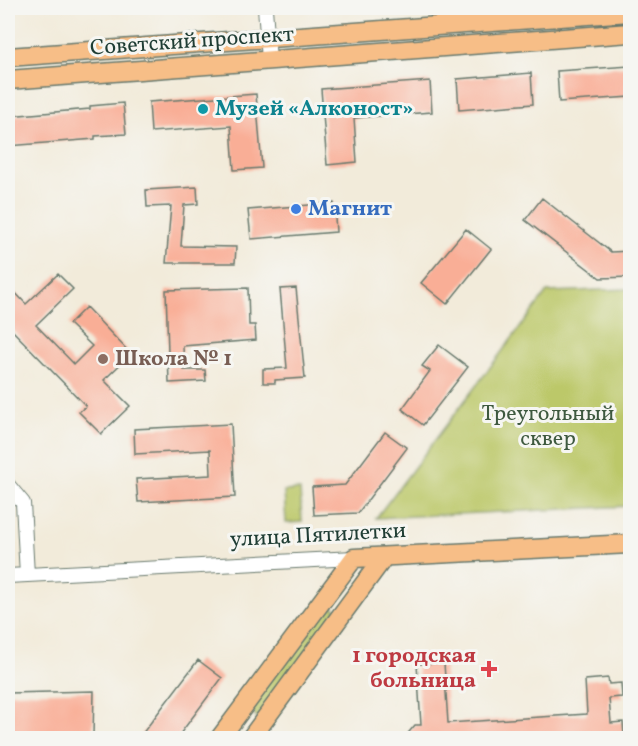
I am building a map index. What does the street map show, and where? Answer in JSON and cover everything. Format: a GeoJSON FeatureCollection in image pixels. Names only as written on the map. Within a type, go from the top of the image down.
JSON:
{"type":"FeatureCollection","features":[{"type":"Feature","properties":{"kind":"main road","name":"Советский проспект"},"geometry":{"type":"LineString","coordinates":[[8,57],[630,12]]}},
{"type":"Feature","properties":{"kind":"main road","name":"Советский проспект"},"geometry":{"type":"LineString","coordinates":[[8,80],[630,33]]}},
{"type":"Feature","properties":{"kind":"main road","name":"улица Пятилетки"},"geometry":{"type":"LineString","coordinates":[[354,558],[630,544]]}},
{"type":"Feature","properties":{"kind":"main road"},"geometry":{"type":"LineString","coordinates":[[237,715],[255,734],[384,557]]}},
{"type":"Feature","properties":{"kind":"main road"},"geometry":{"type":"LineString","coordinates":[[220,738],[354,558]]}},
{"type":"Feature","properties":{"kind":"street"},"geometry":{"type":"LineString","coordinates":[[265,8],[269,60]]}},
{"type":"Feature","properties":{"kind":"street"},"geometry":{"type":"LineString","coordinates":[[8,485],[23,502],[27,575]]}},
{"type":"Feature","properties":{"kind":"street","name":"улица Пятилетки"},"geometry":{"type":"LineString","coordinates":[[8,576],[354,558]]}},
{"type":"Feature","properties":{"kind":"green space","name":"Треугольный сквер"},"geometry":{"type":"Polygon","coordinates":[[[630,289],[630,506],[376,518],[547,292],[630,289]]]}},
{"type":"Feature","properties":{"kind":"green space"},"geometry":{"type":"Polygon","coordinates":[[[300,490],[302,522],[286,523],[284,491],[300,490]]]}},
{"type":"Feature","properties":{"kind":"green space"},"geometry":{"type":"Polygon","coordinates":[[[330,604],[337,610],[257,718],[248,706],[330,604]]]}},
{"type":"Feature","properties":{"kind":"building"},"geometry":{"type":"Polygon","coordinates":[[[630,66],[630,97],[559,102],[557,71],[630,66]]]}},
{"type":"Feature","properties":{"kind":"building"},"geometry":{"type":"Polygon","coordinates":[[[531,73],[533,104],[459,110],[457,79],[531,73]]]}},
{"type":"Feature","properties":{"kind":"building"},"geometry":{"type":"Polygon","coordinates":[[[430,81],[432,112],[354,118],[357,162],[327,165],[321,89],[430,81]]]}},
{"type":"Feature","properties":{"kind":"building"},"geometry":{"type":"Polygon","coordinates":[[[256,94],[262,168],[234,170],[231,126],[151,132],[149,102],[256,94]]]}},
{"type":"Feature","properties":{"kind":"building"},"geometry":{"type":"Polygon","coordinates":[[[123,103],[126,134],[95,136],[95,139],[8,146],[8,116],[90,109],[90,106],[123,103]]]}},
{"type":"Feature","properties":{"kind":"building"},"geometry":{"type":"Polygon","coordinates":[[[197,187],[198,204],[184,205],[181,246],[236,247],[235,263],[166,263],[171,206],[147,207],[146,190],[197,187]]]}},
{"type":"Feature","properties":{"kind":"building"},"geometry":{"type":"Polygon","coordinates":[[[542,198],[611,252],[630,251],[630,277],[600,278],[525,220],[542,198]]]}},
{"type":"Feature","properties":{"kind":"building"},"geometry":{"type":"Polygon","coordinates":[[[334,203],[336,232],[251,239],[248,210],[334,203]]]}},
{"type":"Feature","properties":{"kind":"building"},"geometry":{"type":"Polygon","coordinates":[[[466,229],[491,249],[447,304],[421,283],[466,229]]]}},
{"type":"Feature","properties":{"kind":"building","name":"Школа № 1"},"geometry":{"type":"Polygon","coordinates":[[[58,274],[73,289],[36,325],[74,364],[92,346],[69,324],[86,307],[131,354],[104,380],[130,406],[101,434],[79,412],[86,406],[8,326],[8,285],[26,304],[58,274]]]}},
{"type":"Feature","properties":{"kind":"building"},"geometry":{"type":"Polygon","coordinates":[[[248,288],[249,325],[255,325],[256,340],[183,346],[184,370],[205,370],[206,381],[169,383],[166,290],[248,288]]]}},
{"type":"Feature","properties":{"kind":"building"},"geometry":{"type":"Polygon","coordinates":[[[296,288],[305,378],[263,383],[263,369],[287,368],[280,289],[296,288]]]}},
{"type":"Feature","properties":{"kind":"building"},"geometry":{"type":"Polygon","coordinates":[[[439,345],[468,367],[423,425],[402,409],[430,371],[422,366],[439,345]]]}},
{"type":"Feature","properties":{"kind":"building"},"geometry":{"type":"Polygon","coordinates":[[[231,424],[235,497],[138,502],[136,479],[211,475],[210,450],[135,454],[134,429],[231,424]]]}},
{"type":"Feature","properties":{"kind":"building"},"geometry":{"type":"Polygon","coordinates":[[[385,432],[407,448],[358,513],[314,515],[312,487],[345,485],[385,432]]]}},
{"type":"Feature","properties":{"kind":"building"},"geometry":{"type":"Polygon","coordinates":[[[198,660],[222,678],[177,738],[139,738],[198,660]]]}},
{"type":"Feature","properties":{"kind":"building"},"geometry":{"type":"Polygon","coordinates":[[[444,663],[448,723],[587,714],[585,680],[608,678],[609,684],[621,683],[622,697],[609,698],[611,723],[623,722],[624,736],[612,738],[404,738],[415,725],[421,725],[417,664],[444,663]]]}},
{"type":"Feature","properties":{"kind":"building"},"geometry":{"type":"Polygon","coordinates":[[[94,691],[93,736],[11,737],[11,709],[8,709],[8,693],[94,691]]]}},
{"type":"Feature","properties":{"kind":"place","name":"Музей «Алконост»"},"geometry":{"type":"Point","coordinates":[203,109]}},
{"type":"Feature","properties":{"kind":"place","name":"Магнит"},"geometry":{"type":"Point","coordinates":[296,209]}},
{"type":"Feature","properties":{"kind":"place","name":"Школа № 1"},"geometry":{"type":"Point","coordinates":[103,359]}},
{"type":"Feature","properties":{"kind":"place","name":"1 городская больница"},"geometry":{"type":"Point","coordinates":[489,669]}}]}
